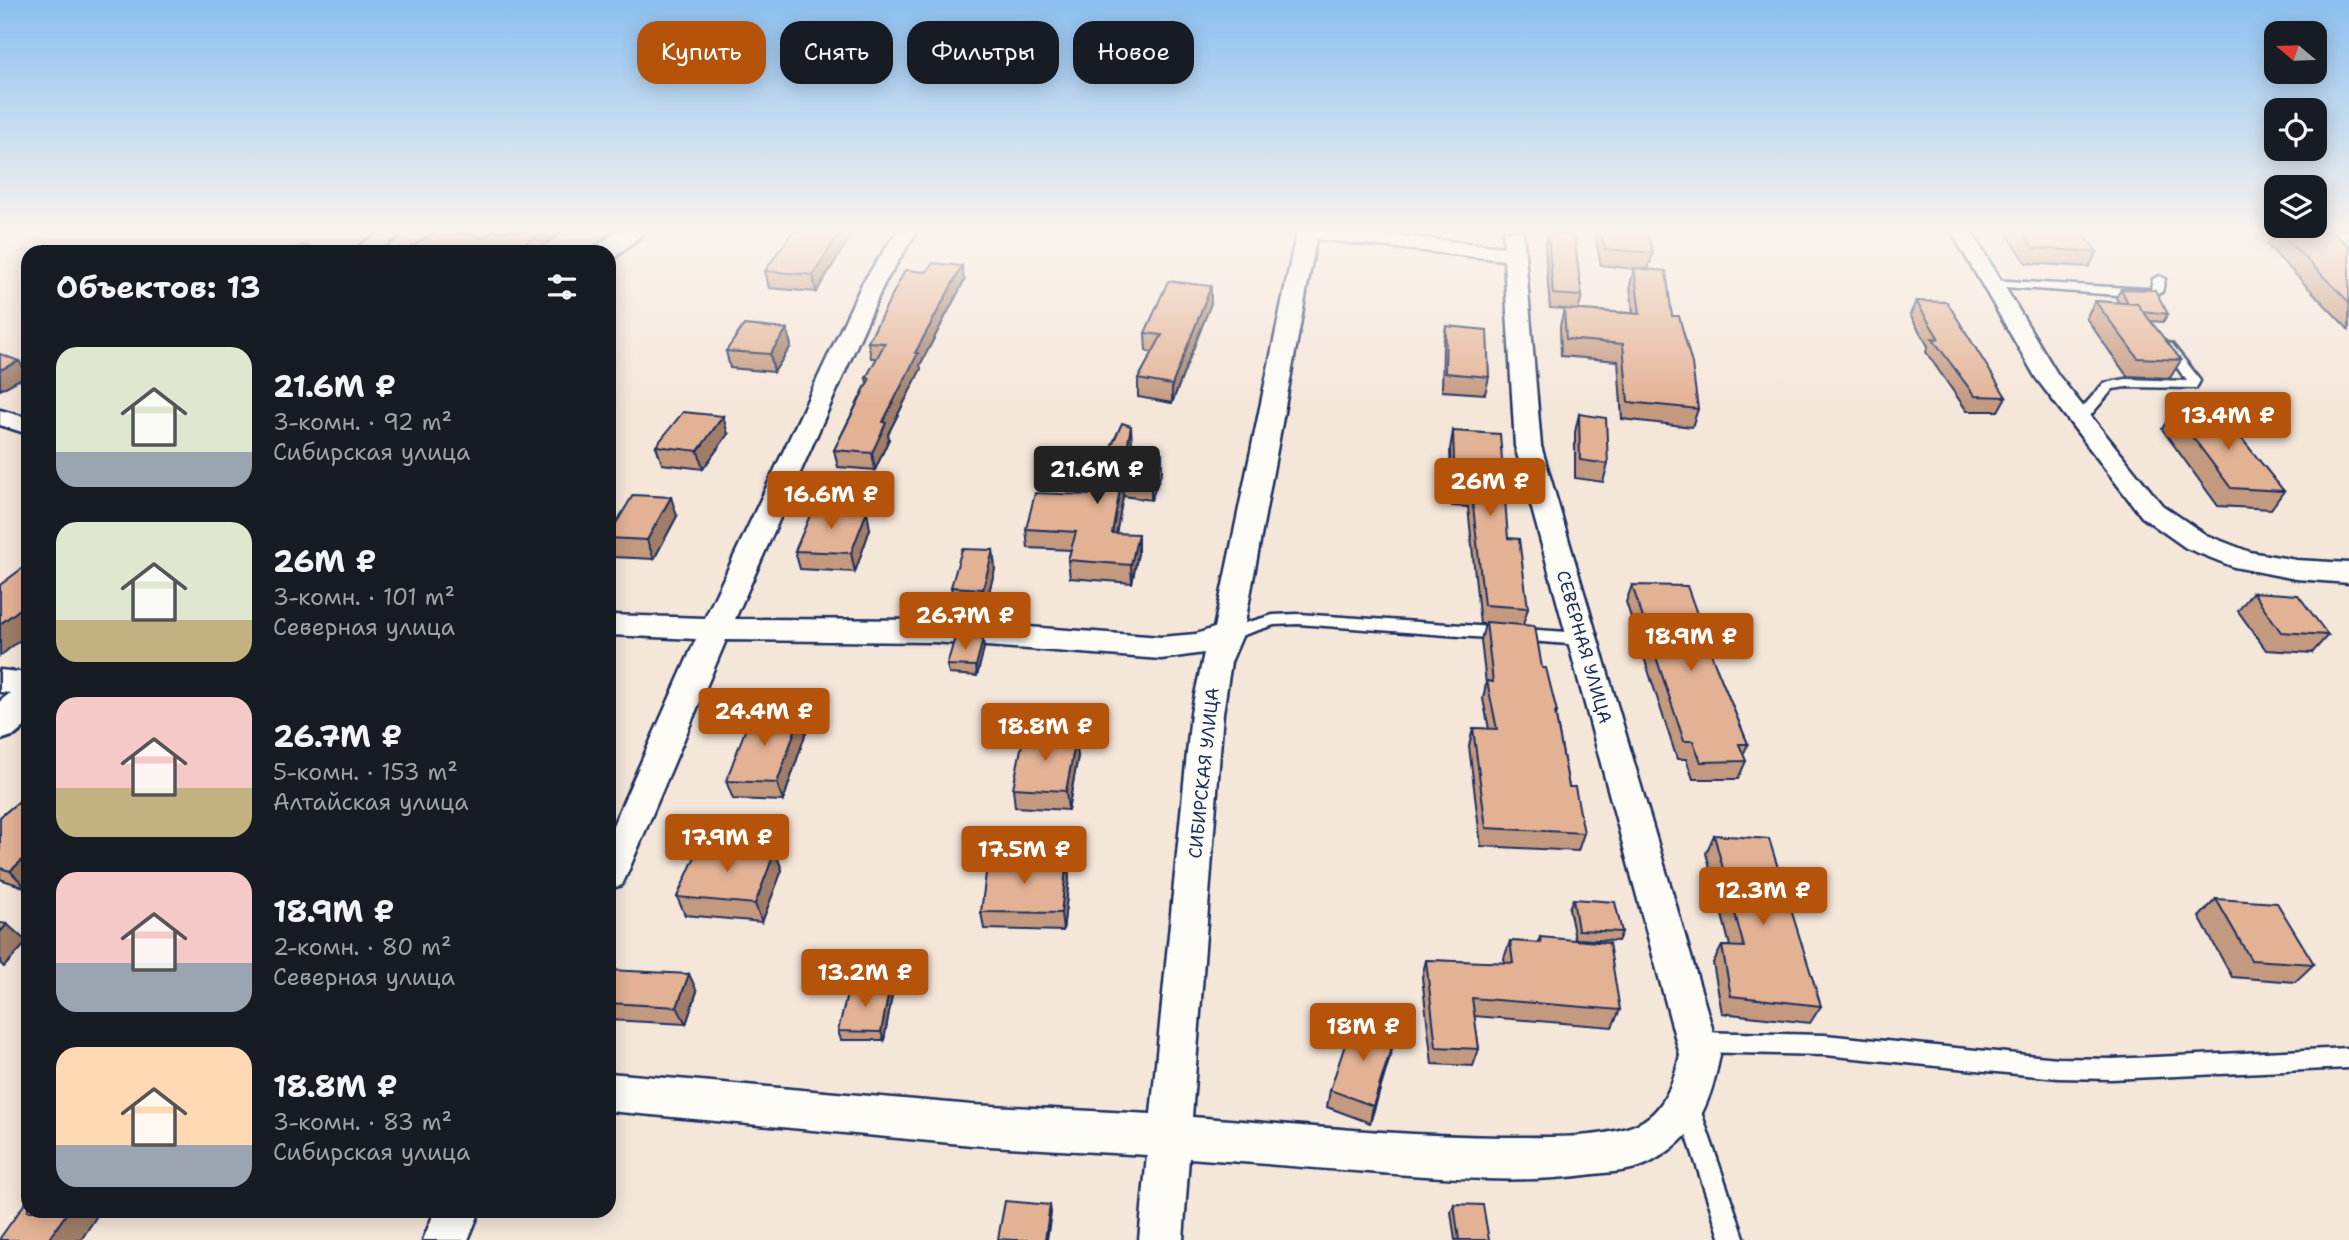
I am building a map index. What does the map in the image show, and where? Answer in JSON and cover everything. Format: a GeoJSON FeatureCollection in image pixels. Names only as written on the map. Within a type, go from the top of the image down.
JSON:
{"type":"FeatureCollection","features":[{"type":"Feature","properties":{"kind":"street"},"geometry":{"type":"LineString","coordinates":[[616,858],[715,629],[871,289]]}},
{"type":"Feature","properties":{"kind":"street","name":"СИБИРСКАЯ УЛИЦА"},"geometry":{"type":"LineString","coordinates":[[1161,1240],[1207,713],[1216,662],[1228,634],[1294,289]]}},
{"type":"Feature","properties":{"kind":"street","name":"СЕВЕРНАЯ УЛИЦА"},"geometry":{"type":"LineString","coordinates":[[1518,289],[1528,446],[1698,1048]]}},
{"type":"Feature","properties":{"kind":"street"},"geometry":{"type":"LineString","coordinates":[[1995,289],[2022,337],[2079,420],[2152,511],[2182,533],[2229,554],[2278,569],[2349,573]]}},
{"type":"Feature","properties":{"kind":"street"},"geometry":{"type":"LineString","coordinates":[[0,417],[21,424]]}},
{"type":"Feature","properties":{"kind":"street"},"geometry":{"type":"LineString","coordinates":[[616,625],[934,631],[1161,648],[1196,645],[1228,634]]}},
{"type":"Feature","properties":{"kind":"street"},"geometry":{"type":"LineString","coordinates":[[0,681],[21,683]]}},
{"type":"Feature","properties":{"kind":"street"},"geometry":{"type":"LineString","coordinates":[[0,724],[21,707]]}},
{"type":"Feature","properties":{"kind":"street"},"geometry":{"type":"LineString","coordinates":[[616,1093],[972,1125],[1172,1136],[1449,1157],[1559,1158],[1635,1148],[1679,1115],[1693,1088],[1698,1048]]}},
{"type":"Feature","properties":{"kind":"street"},"geometry":{"type":"LineString","coordinates":[[445,1240],[455,1218]]}},
{"type":"Feature","properties":{"kind":"lane"},"geometry":{"type":"LineString","coordinates":[[2087,289],[2145,293],[2155,292],[2156,289]]}},
{"type":"Feature","properties":{"kind":"lane"},"geometry":{"type":"LineString","coordinates":[[2079,420],[2109,386],[2126,383],[2190,385],[2194,381],[2160,336]]}},
{"type":"Feature","properties":{"kind":"lane"},"geometry":{"type":"LineString","coordinates":[[1228,634],[1273,620],[1298,619],[1581,639]]}},
{"type":"Feature","properties":{"kind":"lane"},"geometry":{"type":"LineString","coordinates":[[1698,1048],[1825,1045],[2071,1068],[2111,1069],[2349,1058]]}},
{"type":"Feature","properties":{"kind":"lane"},"geometry":{"type":"LineString","coordinates":[[1687,1102],[1733,1240]]}},
{"type":"Feature","properties":{"kind":"building"},"geometry":{"type":"Polygon","coordinates":[[[895,289],[950,289],[915,353],[918,353],[883,422],[886,423],[872,453],[834,450],[885,343],[868,342],[895,289]]]}},
{"type":"Feature","properties":{"kind":"building"},"geometry":{"type":"Polygon","coordinates":[[[1165,289],[1210,289],[1172,385],[1138,379],[1162,335],[1145,333],[1165,289]]]}},
{"type":"Feature","properties":{"kind":"building"},"geometry":{"type":"Polygon","coordinates":[[[1553,289],[1581,289],[1582,296],[1553,294],[1553,289]]]}},
{"type":"Feature","properties":{"kind":"building"},"geometry":{"type":"Polygon","coordinates":[[[1637,289],[1668,289],[1672,316],[1679,316],[1692,364],[1698,409],[1628,402],[1623,344],[1566,339],[1564,309],[1640,314],[1637,289]]]}},
{"type":"Feature","properties":{"kind":"building"},"geometry":{"type":"Polygon","coordinates":[[[2121,289],[2155,290],[2168,314],[2142,311],[2137,304],[2128,303],[2121,289]]]}},
{"type":"Feature","properties":{"kind":"building"},"geometry":{"type":"Polygon","coordinates":[[[2336,289],[2349,289],[2349,302],[2336,289]]]}},
{"type":"Feature","properties":{"kind":"building"},"geometry":{"type":"Polygon","coordinates":[[[1916,301],[1947,302],[2006,397],[1975,396],[1932,338],[1939,339],[1916,301]]]}},
{"type":"Feature","properties":{"kind":"building"},"geometry":{"type":"Polygon","coordinates":[[[2095,301],[2137,304],[2181,360],[2138,358],[2095,301]]]}},
{"type":"Feature","properties":{"kind":"building"},"geometry":{"type":"Polygon","coordinates":[[[744,325],[787,329],[770,354],[726,351],[744,325]]]}},
{"type":"Feature","properties":{"kind":"building"},"geometry":{"type":"Polygon","coordinates":[[[1446,326],[1487,330],[1489,377],[1445,373],[1446,326]]]}},
{"type":"Feature","properties":{"kind":"building"},"geometry":{"type":"Polygon","coordinates":[[[0,354],[19,361],[0,370],[0,354]]]}},
{"type":"Feature","properties":{"kind":"building"},"geometry":{"type":"Polygon","coordinates":[[[2173,411],[2222,414],[2284,491],[2231,488],[2173,411]]]}},
{"type":"Feature","properties":{"kind":"building"},"geometry":{"type":"Polygon","coordinates":[[[683,412],[723,416],[698,451],[656,446],[683,412]]]}},
{"type":"Feature","properties":{"kind":"building"},"geometry":{"type":"Polygon","coordinates":[[[1579,414],[1606,418],[1608,464],[1580,460],[1579,414]]]}},
{"type":"Feature","properties":{"kind":"building"},"geometry":{"type":"Polygon","coordinates":[[[1122,423],[1131,426],[1127,448],[1162,453],[1151,482],[1122,478],[1112,533],[1138,534],[1131,565],[1068,560],[1076,532],[1026,529],[1035,493],[1089,495],[1122,423]]]}},
{"type":"Feature","properties":{"kind":"building"},"geometry":{"type":"Polygon","coordinates":[[[1453,431],[1500,434],[1508,538],[1519,539],[1528,608],[1484,605],[1471,488],[1455,487],[1453,431]]]}},
{"type":"Feature","properties":{"kind":"building"},"geometry":{"type":"Polygon","coordinates":[[[633,495],[671,497],[647,540],[616,538],[616,523],[633,495]]]}},
{"type":"Feature","properties":{"kind":"building"},"geometry":{"type":"Polygon","coordinates":[[[813,508],[867,511],[851,553],[795,551],[813,508]]]}},
{"type":"Feature","properties":{"kind":"building"},"geometry":{"type":"Polygon","coordinates":[[[962,549],[993,550],[983,589],[951,587],[962,549]]]}},
{"type":"Feature","properties":{"kind":"building"},"geometry":{"type":"Polygon","coordinates":[[[21,569],[21,608],[0,624],[0,585],[21,569]]]}},
{"type":"Feature","properties":{"kind":"building"},"geometry":{"type":"Polygon","coordinates":[[[1632,585],[1687,586],[1748,744],[1739,744],[1746,761],[1701,762],[1693,741],[1684,741],[1632,585]]]}},
{"type":"Feature","properties":{"kind":"building"},"geometry":{"type":"Polygon","coordinates":[[[2253,592],[2298,595],[2328,635],[2281,632],[2253,592]]]}},
{"type":"Feature","properties":{"kind":"building"},"geometry":{"type":"Polygon","coordinates":[[[1486,622],[1535,626],[1542,668],[1546,668],[1557,712],[1569,787],[1575,787],[1584,833],[1486,828],[1473,728],[1497,729],[1487,681],[1493,682],[1486,622]]]}},
{"type":"Feature","properties":{"kind":"building"},"geometry":{"type":"Polygon","coordinates":[[[955,637],[983,639],[976,666],[947,665],[955,637]]]}},
{"type":"Feature","properties":{"kind":"building"},"geometry":{"type":"Polygon","coordinates":[[[752,712],[801,713],[777,783],[726,781],[752,712]]]}},
{"type":"Feature","properties":{"kind":"building"},"geometry":{"type":"Polygon","coordinates":[[[1024,734],[1076,738],[1066,791],[1013,788],[1024,734]]]}},
{"type":"Feature","properties":{"kind":"building"},"geometry":{"type":"Polygon","coordinates":[[[21,800],[21,861],[10,871],[0,868],[0,817],[21,800]]]}},
{"type":"Feature","properties":{"kind":"building"},"geometry":{"type":"Polygon","coordinates":[[[1714,835],[1769,839],[1821,1006],[1731,996],[1722,946],[1744,947],[1714,835]]]}},
{"type":"Feature","properties":{"kind":"building"},"geometry":{"type":"Polygon","coordinates":[[[700,845],[775,851],[755,904],[677,897],[700,845]]]}},
{"type":"Feature","properties":{"kind":"building"},"geometry":{"type":"Polygon","coordinates":[[[988,858],[1067,860],[1061,913],[981,912],[988,858]]]}},
{"type":"Feature","properties":{"kind":"building"},"geometry":{"type":"Polygon","coordinates":[[[1573,899],[1615,902],[1622,932],[1578,930],[1573,899]]]}},
{"type":"Feature","properties":{"kind":"building"},"geometry":{"type":"Polygon","coordinates":[[[2216,899],[2277,903],[2314,964],[2251,960],[2216,899]]]}},
{"type":"Feature","properties":{"kind":"building"},"geometry":{"type":"Polygon","coordinates":[[[0,923],[7,924],[0,932],[0,923]]]}},
{"type":"Feature","properties":{"kind":"building"},"geometry":{"type":"Polygon","coordinates":[[[1540,937],[1609,943],[1620,1010],[1472,998],[1479,1049],[1436,1047],[1426,960],[1513,963],[1510,941],[1541,943],[1540,937]]]}},
{"type":"Feature","properties":{"kind":"building"},"geometry":{"type":"Polygon","coordinates":[[[616,970],[689,974],[677,1007],[616,1003],[616,970]]]}},
{"type":"Feature","properties":{"kind":"building"},"geometry":{"type":"Polygon","coordinates":[[[849,986],[890,986],[881,1032],[838,1031],[849,986]]]}},
{"type":"Feature","properties":{"kind":"building"},"geometry":{"type":"Polygon","coordinates":[[[1353,1021],[1395,1036],[1373,1106],[1330,1090],[1353,1021]]]}},
{"type":"Feature","properties":{"kind":"building"},"geometry":{"type":"Polygon","coordinates":[[[1005,1201],[1050,1205],[1045,1240],[998,1239],[1005,1201]]]}},
{"type":"Feature","properties":{"kind":"building"},"geometry":{"type":"Polygon","coordinates":[[[1454,1204],[1483,1205],[1489,1240],[1459,1240],[1454,1204]]]}},
{"type":"Feature","properties":{"kind":"building"},"geometry":{"type":"Polygon","coordinates":[[[21,1209],[21,1218],[63,1218],[48,1240],[0,1238],[21,1209]]]}}]}
